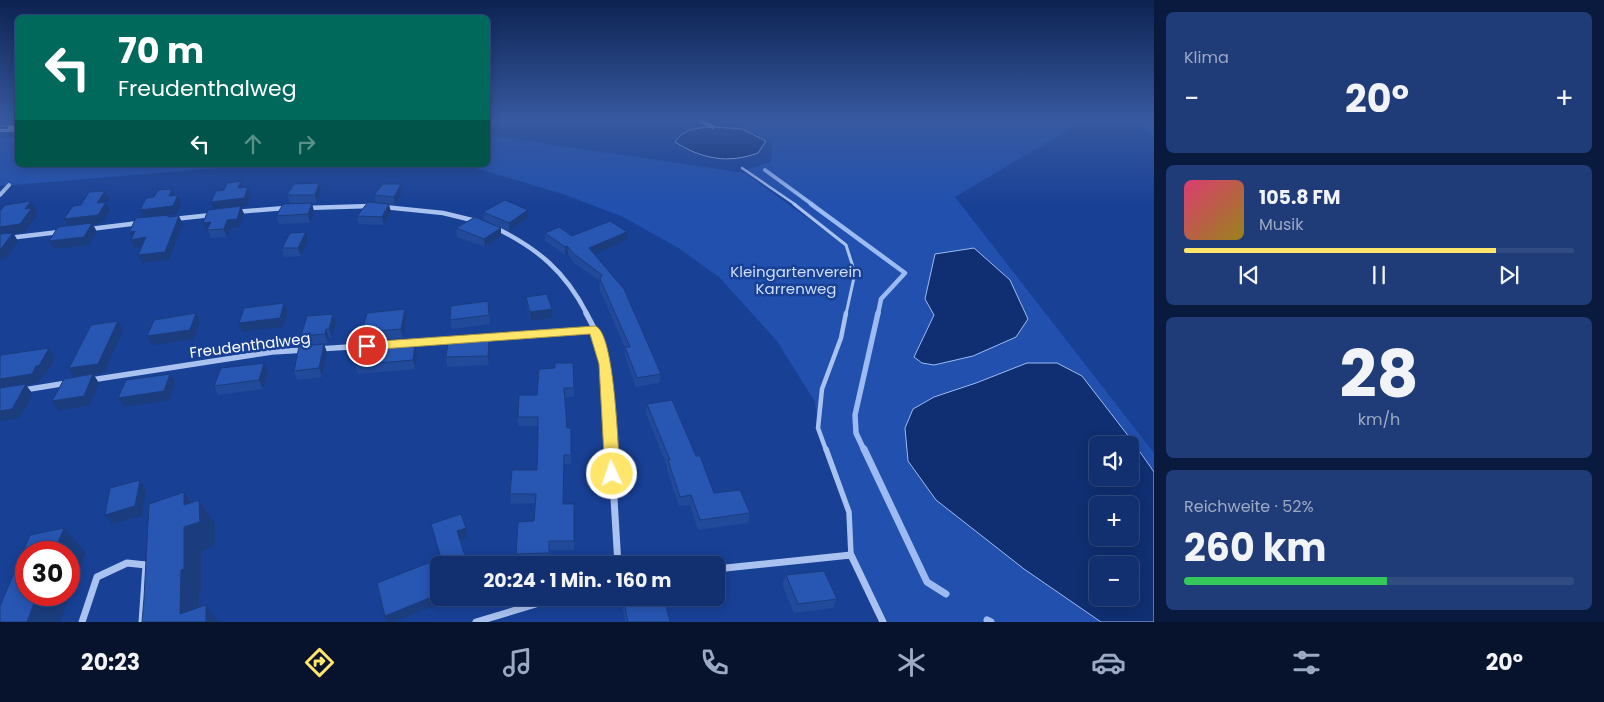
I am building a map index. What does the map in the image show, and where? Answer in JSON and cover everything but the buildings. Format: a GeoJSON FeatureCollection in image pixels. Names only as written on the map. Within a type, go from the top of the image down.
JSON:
{"type":"FeatureCollection","features":[{"type":"Feature","properties":{"kind":"street"},"geometry":{"type":"LineString","coordinates":[[0,195],[9,185]]}},
{"type":"Feature","properties":{"kind":"street"},"geometry":{"type":"LineString","coordinates":[[300,208],[368,206],[408,209],[459,216],[485,224]]}},
{"type":"Feature","properties":{"kind":"street"},"geometry":{"type":"LineString","coordinates":[[226,213],[291,208]]}},
{"type":"Feature","properties":{"kind":"street"},"geometry":{"type":"LineString","coordinates":[[170,219],[217,214]]}},
{"type":"Feature","properties":{"kind":"street"},"geometry":{"type":"LineString","coordinates":[[85,229],[142,223]]}},
{"type":"Feature","properties":{"kind":"street"},"geometry":{"type":"LineString","coordinates":[[494,227],[518,239],[542,255],[560,272],[576,292],[595,330],[606,364],[617,556]]}},
{"type":"Feature","properties":{"kind":"street"},"geometry":{"type":"LineString","coordinates":[[0,239],[66,232]]}},
{"type":"Feature","properties":{"kind":"street"},"geometry":{"type":"LineString","coordinates":[[389,344],[595,330]]}},
{"type":"Feature","properties":{"kind":"street","name":"Freudenthalweg"},"geometry":{"type":"LineString","coordinates":[[88,380],[272,352],[370,346]]}},
{"type":"Feature","properties":{"kind":"street"},"geometry":{"type":"LineString","coordinates":[[20,391],[78,382]]}},
{"type":"Feature","properties":{"kind":"street"},"geometry":{"type":"LineString","coordinates":[[725,568],[850,555],[883,622]]}},
{"type":"Feature","properties":{"kind":"street"},"geometry":{"type":"LineString","coordinates":[[82,622],[98,577],[127,563],[146,565],[142,622]]}},
{"type":"Feature","properties":{"kind":"street"},"geometry":{"type":"LineString","coordinates":[[476,622],[529,606]]}},
{"type":"Feature","properties":{"kind":"lane"},"geometry":{"type":"LineString","coordinates":[[742,168],[794,204],[846,245],[855,273],[841,338],[822,389],[818,428],[849,512],[850,555]]}},
{"type":"Feature","properties":{"kind":"green space"},"geometry":{"type":"Polygon","coordinates":[[[0,148],[15,148],[15,167],[233,167],[0,186],[0,148]]]}},
{"type":"Feature","properties":{"kind":"green space","name":"Kleingartenverein Karrenweg"},"geometry":{"type":"Polygon","coordinates":[[[490,148],[576,148],[745,173],[834,237],[794,204],[745,170],[771,162],[772,148],[1038,148],[955,197],[1154,453],[1154,472],[1139,451],[1139,436],[1117,436],[976,383],[934,397],[1024,569],[1101,622],[884,622],[851,556],[849,511],[818,428],[815,402],[777,341],[720,278],[680,249],[623,217],[563,194],[472,167],[490,167],[490,148]],[[934,315],[915,357],[922,363],[934,315]]]}},
{"type":"Feature","properties":{"kind":"shaded area"},"geometry":{"type":"Polygon","coordinates":[[[685,148],[761,148],[758,153],[726,159],[705,156],[685,148]]]}},
{"type":"Feature","properties":{"kind":"shaded area"},"geometry":{"type":"Polygon","coordinates":[[[974,248],[1010,280],[1028,319],[1016,337],[973,356],[934,365],[922,363],[914,357],[934,315],[925,299],[935,254],[974,248]]]}},
{"type":"Feature","properties":{"kind":"shaded area"},"geometry":{"type":"Polygon","coordinates":[[[1027,363],[1057,363],[1082,376],[1128,436],[1089,436],[1089,486],[1139,486],[1139,451],[1154,472],[1154,622],[1101,622],[1024,569],[936,500],[908,461],[905,428],[913,409],[934,397],[1027,363]]]}},
{"type":"Feature","properties":{"kind":"waterway"},"geometry":{"type":"LineString","coordinates":[[765,170],[813,205]]}},
{"type":"Feature","properties":{"kind":"waterway"},"geometry":{"type":"LineString","coordinates":[[811,204],[905,273],[881,299],[878,314]]}},
{"type":"Feature","properties":{"kind":"waterway"},"geometry":{"type":"LineString","coordinates":[[864,450],[856,433],[855,415],[878,313]]}},
{"type":"Feature","properties":{"kind":"waterway"},"geometry":{"type":"LineString","coordinates":[[864,449],[927,582],[946,594]]}},
{"type":"Feature","properties":{"kind":"waterway"},"geometry":{"type":"LineString","coordinates":[[987,620],[991,622]]}},
{"type":"Feature","properties":{"kind":"route"},"geometry":{"type":"LineString","coordinates":[[367,346],[595,330],[606,364],[612,474]]}}]}
